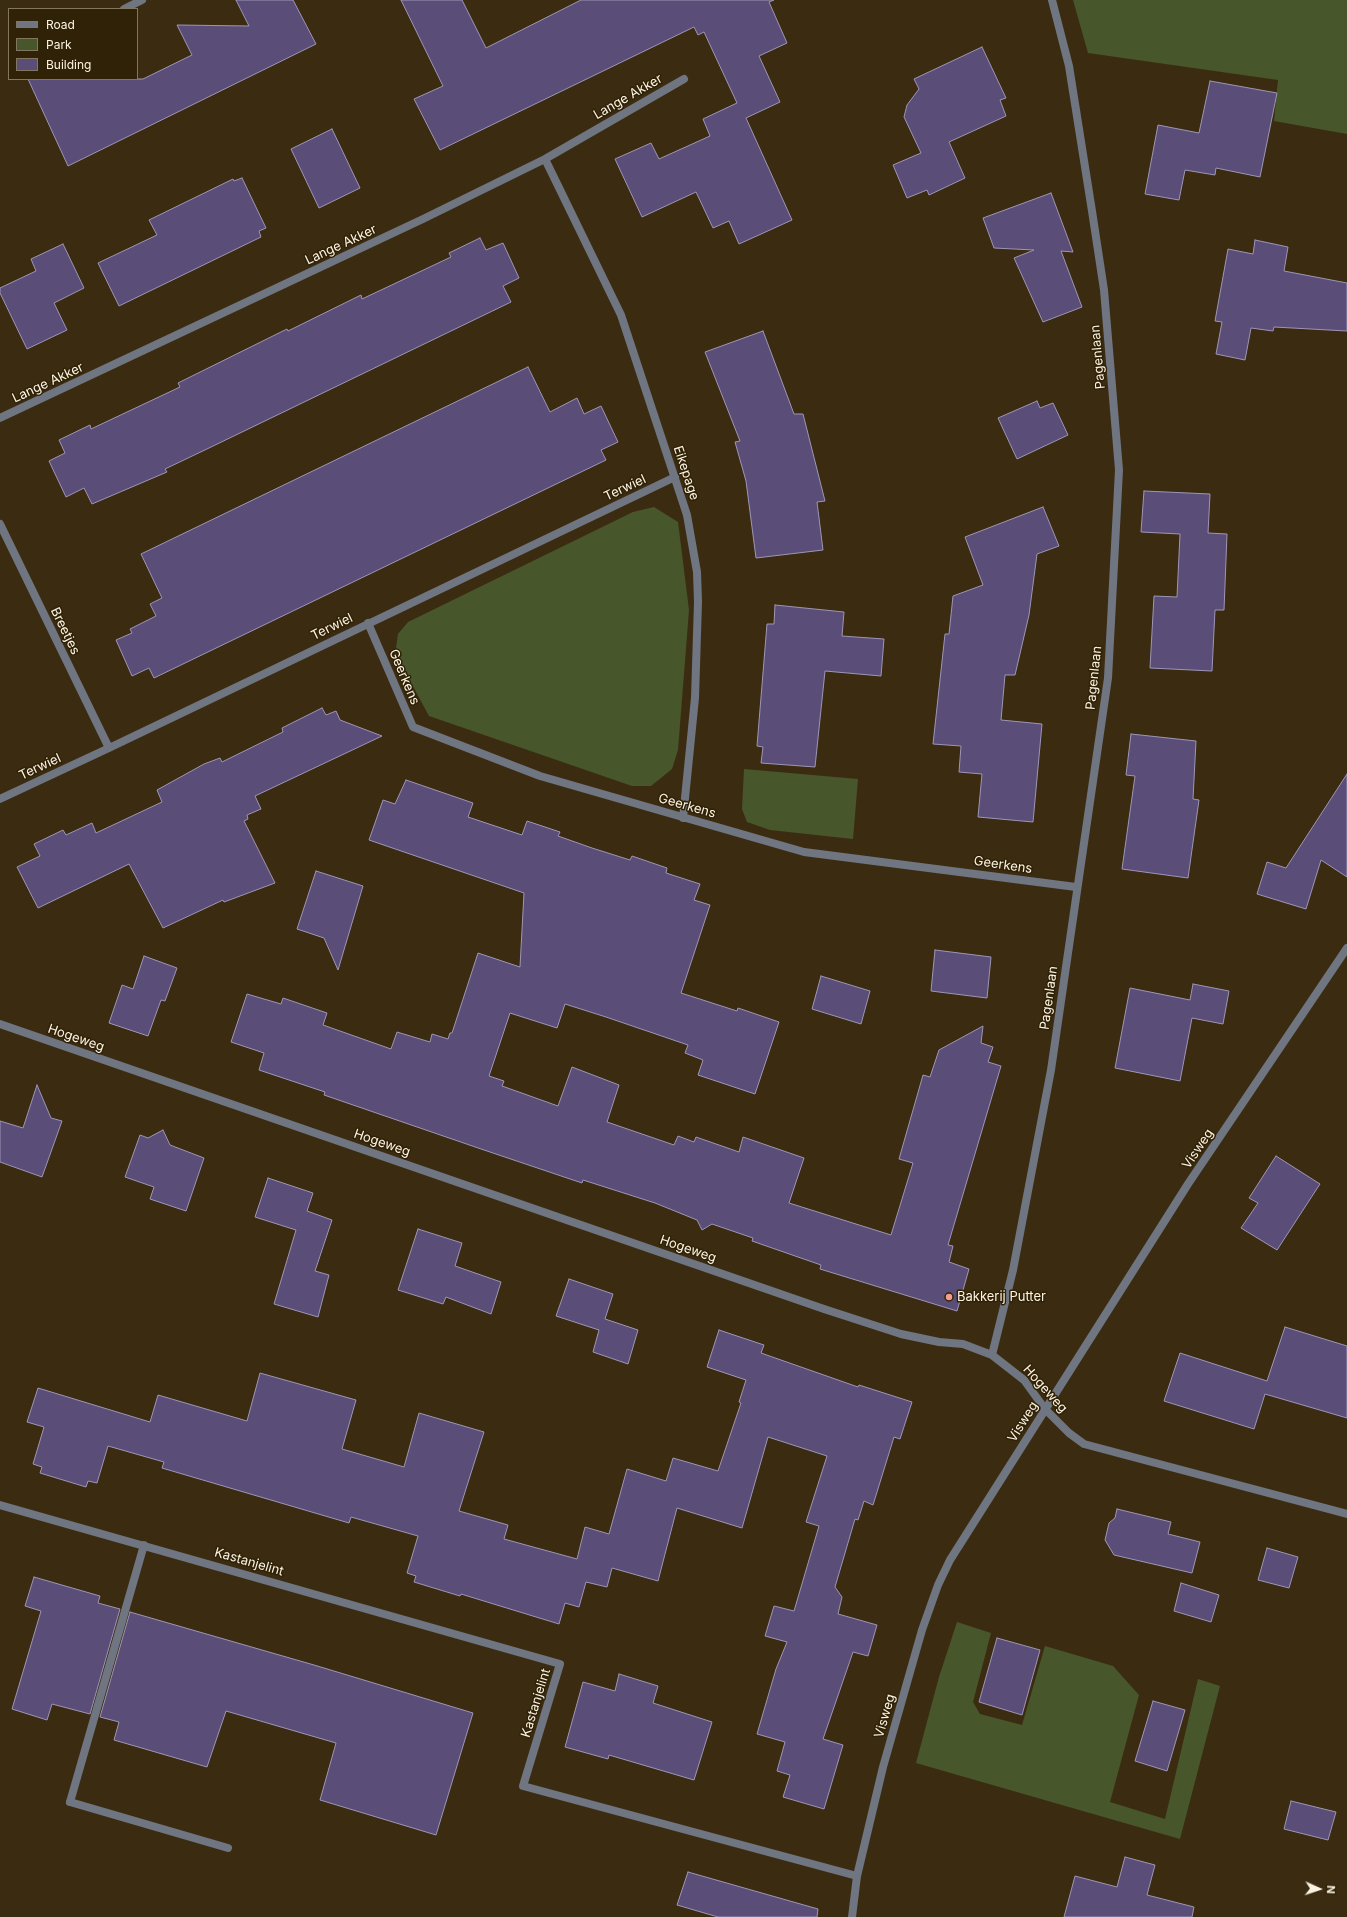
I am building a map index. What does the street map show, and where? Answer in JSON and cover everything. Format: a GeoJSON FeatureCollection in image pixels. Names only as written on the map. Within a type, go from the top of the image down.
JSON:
{"type":"FeatureCollection","features":[{"type":"Feature","properties":{"kind":"street"},"geometry":{"type":"LineString","coordinates":[[126,8],[142,0]]}},
{"type":"Feature","properties":{"kind":"street","name":"Pagenlaan"},"geometry":{"type":"LineString","coordinates":[[992,1355],[1013,1270],[1051,1070],[1076,887],[1108,678],[1119,470],[1101,269],[1069,66],[1052,0]]}},
{"type":"Feature","properties":{"kind":"street","name":"Lange Akker"},"geometry":{"type":"LineString","coordinates":[[0,418],[423,219],[545,159],[684,79]]}},
{"type":"Feature","properties":{"kind":"street","name":"Eikepage"},"geometry":{"type":"LineString","coordinates":[[545,159],[621,315],[687,515],[697,572],[695,698],[683,818]]}},
{"type":"Feature","properties":{"kind":"street","name":"Terwiel"},"geometry":{"type":"LineString","coordinates":[[0,799],[675,477]]}},
{"type":"Feature","properties":{"kind":"street","name":"Breetjes"},"geometry":{"type":"LineString","coordinates":[[0,524],[109,748]]}},
{"type":"Feature","properties":{"kind":"street","name":"Geerkens"},"geometry":{"type":"LineString","coordinates":[[368,623],[413,727],[540,776],[804,852],[1076,887]]}},
{"type":"Feature","properties":{"kind":"street","name":"Visweg"},"geometry":{"type":"LineString","coordinates":[[852,1917],[858,1876],[883,1767],[922,1630],[938,1585],[950,1560],[1188,1184],[1347,948]]}},
{"type":"Feature","properties":{"kind":"street","name":"Hogeweg"},"geometry":{"type":"LineString","coordinates":[[0,1024],[824,1309],[901,1334],[939,1342],[963,1344],[992,1355],[1024,1380],[1045,1409],[1069,1433],[1084,1444],[1347,1514]]}},
{"type":"Feature","properties":{"kind":"street","name":"Kastanjelint"},"geometry":{"type":"LineString","coordinates":[[0,1505],[560,1664],[523,1786],[858,1876]]}},
{"type":"Feature","properties":{"kind":"street"},"geometry":{"type":"LineString","coordinates":[[144,1545],[70,1802],[228,1848]]}},
{"type":"Feature","properties":{"kind":"green space"},"geometry":{"type":"Polygon","coordinates":[[[1073,0],[1347,0],[1347,134],[1274,121],[1278,80],[1088,53],[1073,0]]]}},
{"type":"Feature","properties":{"kind":"green space"},"geometry":{"type":"Polygon","coordinates":[[[654,507],[678,522],[689,610],[678,750],[672,769],[651,786],[632,786],[429,716],[403,668],[396,648],[398,634],[408,622],[633,512],[654,507]]]}},
{"type":"Feature","properties":{"kind":"green space"},"geometry":{"type":"Polygon","coordinates":[[[744,769],[858,779],[853,839],[770,830],[747,822],[742,809],[744,769]]]}},
{"type":"Feature","properties":{"kind":"green space"},"geometry":{"type":"Polygon","coordinates":[[[957,1622],[991,1633],[973,1702],[980,1714],[1022,1725],[1045,1646],[1113,1666],[1139,1695],[1110,1802],[1165,1819],[1198,1679],[1220,1686],[1180,1839],[916,1763],[939,1677],[957,1622]]]}},
{"type":"Feature","properties":{"kind":"building"},"geometry":{"type":"Polygon","coordinates":[[[236,0],[293,0],[316,44],[68,166],[28,80],[143,79],[192,55],[177,25],[249,26],[236,0]]]}},
{"type":"Feature","properties":{"kind":"building"},"geometry":{"type":"Polygon","coordinates":[[[401,0],[462,0],[486,48],[581,0],[774,0],[769,2],[787,43],[759,56],[780,102],[746,118],[792,220],[739,244],[729,221],[713,228],[696,192],[642,217],[615,159],[651,143],[659,159],[710,136],[703,119],[737,103],[704,32],[698,35],[694,27],[440,150],[414,99],[443,86],[401,0]]]}},
{"type":"Feature","properties":{"kind":"building"},"geometry":{"type":"Polygon","coordinates":[[[982,47],[1006,98],[1000,100],[1006,116],[949,142],[965,178],[929,195],[927,190],[907,198],[893,165],[921,153],[904,117],[907,105],[919,89],[914,79],[982,47]]]}},
{"type":"Feature","properties":{"kind":"building"},"geometry":{"type":"Polygon","coordinates":[[[1210,81],[1277,93],[1260,177],[1216,168],[1215,175],[1185,170],[1179,200],[1145,194],[1158,125],[1199,133],[1210,81]]]}},
{"type":"Feature","properties":{"kind":"building"},"geometry":{"type":"Polygon","coordinates":[[[332,129],[360,188],[319,208],[291,149],[332,129]]]}},
{"type":"Feature","properties":{"kind":"building"},"geometry":{"type":"Polygon","coordinates":[[[242,178],[266,228],[259,231],[261,237],[119,306],[98,263],[157,235],[149,220],[233,179],[234,181],[242,178]]]}},
{"type":"Feature","properties":{"kind":"building"},"geometry":{"type":"Polygon","coordinates":[[[1051,193],[1073,252],[1061,251],[1082,307],[1043,322],[1014,258],[1034,250],[994,248],[983,218],[1051,193]]]}},
{"type":"Feature","properties":{"kind":"building"},"geometry":{"type":"Polygon","coordinates":[[[480,238],[486,250],[503,243],[519,278],[503,286],[511,302],[165,469],[167,472],[92,504],[84,488],[66,497],[49,461],[65,453],[59,440],[90,425],[91,429],[180,387],[178,383],[287,329],[288,331],[361,295],[362,299],[451,257],[449,253],[480,238]]]}},
{"type":"Feature","properties":{"kind":"building"},"geometry":{"type":"Polygon","coordinates":[[[1255,240],[1288,247],[1284,271],[1347,283],[1347,331],[1274,327],[1273,331],[1251,328],[1245,360],[1216,354],[1222,322],[1215,321],[1228,249],[1253,254],[1255,240]]]}},
{"type":"Feature","properties":{"kind":"building"},"geometry":{"type":"Polygon","coordinates":[[[63,244],[84,288],[54,303],[67,330],[27,349],[0,293],[0,288],[36,271],[31,259],[63,244]]]}},
{"type":"Feature","properties":{"kind":"building"},"geometry":{"type":"Polygon","coordinates":[[[763,331],[794,414],[803,414],[825,501],[817,502],[823,550],[756,558],[746,481],[735,442],[740,441],[705,352],[763,331]]]}},
{"type":"Feature","properties":{"kind":"building"},"geometry":{"type":"Polygon","coordinates":[[[528,367],[550,412],[577,398],[584,414],[601,406],[618,442],[601,450],[606,460],[154,678],[149,668],[132,676],[116,640],[132,633],[130,629],[156,616],[150,604],[162,598],[141,554],[528,367]]]}},
{"type":"Feature","properties":{"kind":"building"},"geometry":{"type":"Polygon","coordinates":[[[1037,401],[1040,408],[1053,403],[1068,435],[1017,459],[998,418],[1037,401]]]}},
{"type":"Feature","properties":{"kind":"building"},"geometry":{"type":"Polygon","coordinates":[[[1144,491],[1210,494],[1208,533],[1227,534],[1224,610],[1215,610],[1212,671],[1150,668],[1154,596],[1177,597],[1180,534],[1141,532],[1144,491]]]}},
{"type":"Feature","properties":{"kind":"building"},"geometry":{"type":"Polygon","coordinates":[[[1043,507],[1059,546],[1037,554],[1029,615],[1015,675],[1005,675],[1001,720],[1042,724],[1033,822],[978,817],[982,774],[959,772],[961,746],[933,744],[945,634],[949,634],[953,596],[983,585],[965,537],[1043,507]]]}},
{"type":"Feature","properties":{"kind":"building"},"geometry":{"type":"Polygon","coordinates":[[[775,605],[844,612],[842,636],[884,639],[881,676],[825,671],[815,767],[761,763],[763,747],[757,746],[767,624],[774,624],[775,605]]]}},
{"type":"Feature","properties":{"kind":"building"},"geometry":{"type":"Polygon","coordinates":[[[322,708],[326,715],[336,711],[340,720],[382,736],[255,796],[261,809],[247,815],[248,819],[244,821],[275,883],[224,902],[223,900],[163,928],[129,864],[38,908],[17,867],[40,856],[34,844],[63,830],[66,835],[92,823],[96,833],[162,802],[157,790],[204,764],[220,758],[222,762],[283,732],[282,728],[322,708]]]}},
{"type":"Feature","properties":{"kind":"building"},"geometry":{"type":"Polygon","coordinates":[[[1131,734],[1196,741],[1193,799],[1199,800],[1188,878],[1122,869],[1135,776],[1126,775],[1131,734]]]}},
{"type":"Feature","properties":{"kind":"building"},"geometry":{"type":"Polygon","coordinates":[[[1347,774],[1347,877],[1321,860],[1306,909],[1257,894],[1267,862],[1286,868],[1347,774]]]}},
{"type":"Feature","properties":{"kind":"building"},"geometry":{"type":"Polygon","coordinates":[[[406,780],[473,803],[468,817],[522,835],[527,821],[560,832],[558,836],[592,848],[630,860],[632,856],[667,868],[666,873],[700,884],[694,900],[710,905],[681,993],[737,1011],[738,1008],[779,1022],[755,1094],[698,1075],[703,1060],[685,1053],[688,1045],[606,1017],[565,1004],[557,1028],[510,1013],[489,1076],[504,1081],[502,1086],[558,1106],[572,1067],[619,1085],[607,1122],[674,1145],[678,1136],[694,1142],[696,1137],[739,1152],[743,1137],[804,1158],[789,1203],[891,1235],[913,1163],[899,1159],[923,1075],[930,1077],[939,1050],[983,1026],[981,1043],[993,1047],[988,1062],[1001,1066],[948,1245],[953,1246],[949,1262],[969,1269],[957,1311],[820,1269],[821,1265],[752,1241],[753,1238],[712,1224],[702,1230],[697,1220],[655,1203],[583,1180],[582,1183],[324,1095],[325,1092],[259,1070],[264,1053],[231,1042],[247,994],[281,1004],[283,998],[327,1013],[323,1025],[391,1049],[397,1032],[430,1042],[432,1034],[448,1039],[450,1033],[452,1033],[478,953],[520,967],[524,893],[369,840],[383,800],[395,804],[406,780]]]}},
{"type":"Feature","properties":{"kind":"building"},"geometry":{"type":"Polygon","coordinates":[[[316,871],[363,886],[338,970],[324,938],[297,929],[316,871]]]}},
{"type":"Feature","properties":{"kind":"building"},"geometry":{"type":"Polygon","coordinates":[[[935,950],[991,957],[987,998],[931,991],[935,950]]]}},
{"type":"Feature","properties":{"kind":"building"},"geometry":{"type":"Polygon","coordinates":[[[144,956],[177,968],[165,1001],[161,1000],[148,1036],[109,1023],[122,985],[133,989],[144,956]]]}},
{"type":"Feature","properties":{"kind":"building"},"geometry":{"type":"Polygon","coordinates":[[[821,976],[870,991],[861,1024],[812,1009],[821,976]]]}},
{"type":"Feature","properties":{"kind":"building"},"geometry":{"type":"Polygon","coordinates":[[[1193,984],[1229,991],[1223,1024],[1192,1018],[1180,1081],[1115,1068],[1130,988],[1190,1000],[1193,984]]]}},
{"type":"Feature","properties":{"kind":"building"},"geometry":{"type":"Polygon","coordinates":[[[37,1085],[51,1118],[62,1121],[42,1177],[0,1162],[0,1121],[23,1128],[37,1085]]]}},
{"type":"Feature","properties":{"kind":"building"},"geometry":{"type":"Polygon","coordinates":[[[163,1130],[170,1145],[204,1158],[186,1211],[150,1199],[154,1187],[125,1177],[140,1135],[148,1138],[163,1130]]]}},
{"type":"Feature","properties":{"kind":"building"},"geometry":{"type":"Polygon","coordinates":[[[1276,1156],[1320,1184],[1277,1250],[1241,1228],[1258,1203],[1249,1198],[1276,1156]]]}},
{"type":"Feature","properties":{"kind":"building"},"geometry":{"type":"Polygon","coordinates":[[[268,1178],[313,1193],[307,1211],[332,1220],[315,1271],[329,1275],[318,1317],[274,1304],[296,1230],[255,1217],[268,1178]]]}},
{"type":"Feature","properties":{"kind":"building"},"geometry":{"type":"Polygon","coordinates":[[[418,1229],[462,1243],[455,1266],[501,1282],[491,1314],[446,1297],[443,1304],[398,1290],[418,1229]]]}},
{"type":"Feature","properties":{"kind":"building"},"geometry":{"type":"Polygon","coordinates":[[[569,1279],[613,1294],[605,1319],[638,1330],[628,1364],[593,1352],[599,1330],[556,1316],[569,1279]]]}},
{"type":"Feature","properties":{"kind":"building"},"geometry":{"type":"Polygon","coordinates":[[[1285,1327],[1347,1346],[1347,1418],[1265,1394],[1254,1429],[1164,1401],[1180,1353],[1267,1381],[1285,1327]]]}},
{"type":"Feature","properties":{"kind":"building"},"geometry":{"type":"Polygon","coordinates":[[[719,1330],[764,1345],[761,1353],[858,1387],[859,1385],[912,1402],[900,1439],[894,1437],[873,1505],[864,1501],[858,1520],[855,1519],[835,1587],[842,1597],[838,1614],[877,1625],[868,1656],[853,1652],[823,1739],[843,1745],[824,1809],[783,1797],[790,1775],[777,1771],[785,1742],[757,1734],[776,1669],[787,1642],[765,1636],[774,1606],[794,1611],[819,1526],[806,1522],[827,1456],[768,1437],[742,1528],[677,1508],[658,1581],[612,1568],[607,1587],[586,1582],[579,1607],[565,1603],[559,1624],[461,1594],[460,1596],[414,1582],[416,1576],[407,1573],[418,1536],[351,1517],[349,1523],[162,1468],[164,1462],[108,1446],[97,1483],[88,1481],[86,1487],[40,1473],[42,1467],[33,1464],[44,1427],[27,1422],[38,1388],[150,1422],[158,1395],[247,1421],[260,1373],[356,1400],[342,1449],[404,1467],[419,1413],[484,1432],[459,1511],[508,1525],[504,1539],[577,1559],[585,1527],[609,1534],[627,1469],[666,1481],[673,1458],[718,1471],[741,1403],[739,1402],[746,1380],[707,1367],[719,1330]]]}},
{"type":"Feature","properties":{"kind":"building"},"geometry":{"type":"Polygon","coordinates":[[[1117,1509],[1171,1522],[1168,1534],[1200,1542],[1192,1573],[1114,1555],[1105,1540],[1109,1523],[1115,1518],[1117,1509]]]}},
{"type":"Feature","properties":{"kind":"building"},"geometry":{"type":"Polygon","coordinates":[[[1267,1548],[1298,1557],[1289,1588],[1258,1580],[1267,1548]]]}},
{"type":"Feature","properties":{"kind":"building"},"geometry":{"type":"Polygon","coordinates":[[[34,1577],[100,1596],[98,1603],[120,1609],[90,1714],[52,1704],[47,1720],[12,1709],[41,1611],[25,1606],[34,1577]]]}},
{"type":"Feature","properties":{"kind":"building"},"geometry":{"type":"Polygon","coordinates":[[[1181,1583],[1219,1595],[1211,1622],[1174,1611],[1181,1583]]]}},
{"type":"Feature","properties":{"kind":"building"},"geometry":{"type":"Polygon","coordinates":[[[130,1612],[473,1713],[436,1835],[320,1800],[336,1743],[226,1711],[207,1767],[114,1740],[119,1722],[100,1717],[130,1612]]]}},
{"type":"Feature","properties":{"kind":"building"},"geometry":{"type":"Polygon","coordinates":[[[997,1638],[1040,1650],[1022,1715],[979,1702],[997,1638]]]}},
{"type":"Feature","properties":{"kind":"building"},"geometry":{"type":"Polygon","coordinates":[[[619,1674],[658,1686],[653,1703],[712,1722],[694,1780],[609,1755],[608,1759],[565,1747],[583,1682],[615,1691],[619,1674]]]}},
{"type":"Feature","properties":{"kind":"building"},"geometry":{"type":"Polygon","coordinates":[[[1153,1701],[1185,1710],[1167,1771],[1135,1761],[1153,1701]]]}},
{"type":"Feature","properties":{"kind":"building"},"geometry":{"type":"Polygon","coordinates":[[[1291,1801],[1336,1812],[1328,1840],[1284,1829],[1291,1801]]]}},
{"type":"Feature","properties":{"kind":"building"},"geometry":{"type":"Polygon","coordinates":[[[1125,1857],[1155,1865],[1147,1895],[1194,1907],[1192,1917],[1064,1917],[1075,1876],[1117,1887],[1125,1857]]]}},
{"type":"Feature","properties":{"kind":"building"},"geometry":{"type":"Polygon","coordinates":[[[688,1872],[818,1909],[817,1917],[718,1917],[677,1905],[688,1872]]]}},
{"type":"Feature","properties":{"kind":"place","name":"Bakkerij Putter"},"geometry":{"type":"Point","coordinates":[949,1297]}}]}
